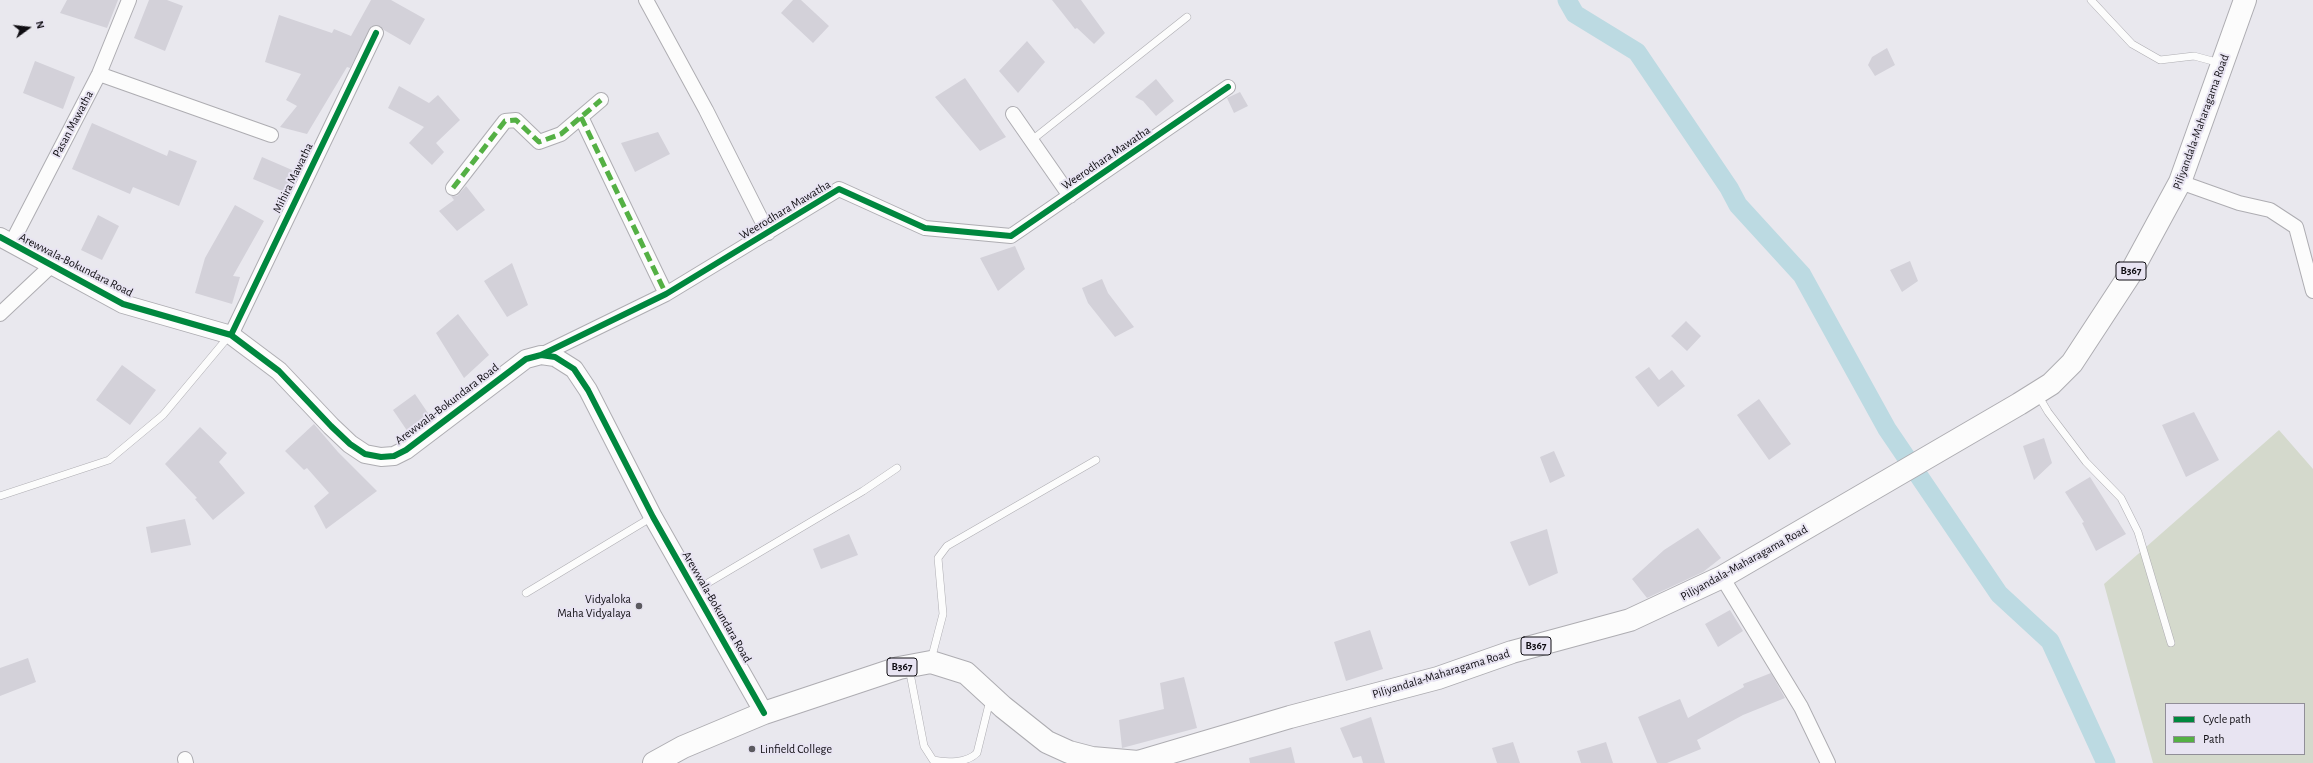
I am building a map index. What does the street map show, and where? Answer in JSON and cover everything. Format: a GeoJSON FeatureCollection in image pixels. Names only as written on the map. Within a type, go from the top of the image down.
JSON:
{"type":"FeatureCollection","features":[{"type":"Feature","properties":{"kind":"main road","name":"Piliyandala-Maharagama Road"},"geometry":{"type":"LineString","coordinates":[[654,763],[682,747],[764,713],[863,679],[908,666],[931,662],[966,673],[1047,742],[1068,752],[1092,758],[1139,763],[1290,717],[1438,678],[1512,652],[1630,620],[1722,577],[1913,467],[2037,393],[2051,384],[2072,363],[2129,276],[2180,182],[2245,0]]}},
{"type":"Feature","properties":{"kind":"street","name":"Pasan Mawatha"},"geometry":{"type":"LineString","coordinates":[[5,240],[99,74],[129,0]]}},
{"type":"Feature","properties":{"kind":"street"},"geometry":{"type":"LineString","coordinates":[[646,0],[706,110],[768,233]]}},
{"type":"Feature","properties":{"kind":"street","name":"Mihira Mawatha"},"geometry":{"type":"LineString","coordinates":[[231,335],[376,33]]}},
{"type":"Feature","properties":{"kind":"street"},"geometry":{"type":"LineString","coordinates":[[99,74],[271,135]]}},
{"type":"Feature","properties":{"kind":"street","name":"Weerodhara Mawatha"},"geometry":{"type":"LineString","coordinates":[[541,355],[666,294],[839,189],[925,228],[1011,236],[1228,87]]}},
{"type":"Feature","properties":{"kind":"street"},"geometry":{"type":"LineString","coordinates":[[453,188],[505,121],[516,120],[539,142],[561,134],[601,100]]}},
{"type":"Feature","properties":{"kind":"street"},"geometry":{"type":"LineString","coordinates":[[1014,114],[1070,196]]}},
{"type":"Feature","properties":{"kind":"street"},"geometry":{"type":"LineString","coordinates":[[581,117],[666,294]]}},
{"type":"Feature","properties":{"kind":"street"},"geometry":{"type":"LineString","coordinates":[[2180,182],[2239,203],[2270,210],[2296,227],[2313,291]]}},
{"type":"Feature","properties":{"kind":"street","name":"Arewwala-Bokundara Road"},"geometry":{"type":"LineString","coordinates":[[5,240],[123,304],[231,335],[279,371],[350,444],[365,454],[381,457],[394,456],[406,450],[508,371],[526,359],[541,355],[555,357],[574,369],[588,390],[653,516],[764,713]]}},
{"type":"Feature","properties":{"kind":"street"},"geometry":{"type":"LineString","coordinates":[[0,314],[51,266]]}},
{"type":"Feature","properties":{"kind":"street"},"geometry":{"type":"LineString","coordinates":[[1722,577],[1801,707],[1828,763]]}},
{"type":"Feature","properties":{"kind":"lane"},"geometry":{"type":"LineString","coordinates":[[2091,0],[2132,44],[2160,60],[2194,56],[2222,64]]}},
{"type":"Feature","properties":{"kind":"lane"},"geometry":{"type":"LineString","coordinates":[[1032,140],[1187,17]]}},
{"type":"Feature","properties":{"kind":"lane"},"geometry":{"type":"LineString","coordinates":[[0,496],[109,460],[162,415],[231,335]]}},
{"type":"Feature","properties":{"kind":"lane"},"geometry":{"type":"LineString","coordinates":[[2037,393],[2048,412],[2086,462],[2121,498],[2138,532],[2171,643]]}},
{"type":"Feature","properties":{"kind":"lane"},"geometry":{"type":"LineString","coordinates":[[931,662],[943,614],[938,558],[947,546],[1096,460]]}},
{"type":"Feature","properties":{"kind":"lane"},"geometry":{"type":"LineString","coordinates":[[696,590],[863,491],[898,468]]}},
{"type":"Feature","properties":{"kind":"lane"},"geometry":{"type":"LineString","coordinates":[[526,593],[653,516]]}},
{"type":"Feature","properties":{"kind":"lane"},"geometry":{"type":"LineString","coordinates":[[908,666],[924,746],[933,760],[944,763],[967,761],[973,758],[977,753],[991,695]]}},
{"type":"Feature","properties":{"kind":"shaded area"},"geometry":{"type":"Polygon","coordinates":[[[2279,430],[2313,469],[2313,763],[2153,763],[2104,584],[2279,430]]]}},
{"type":"Feature","properties":{"kind":"building"},"geometry":{"type":"Polygon","coordinates":[[[67,0],[118,0],[107,28],[60,13],[67,0]]]}},
{"type":"Feature","properties":{"kind":"building"},"geometry":{"type":"Polygon","coordinates":[[[149,0],[167,0],[183,6],[165,51],[134,38],[149,0]]]}},
{"type":"Feature","properties":{"kind":"building"},"geometry":{"type":"Polygon","coordinates":[[[371,0],[391,0],[425,19],[410,45],[384,30],[380,26],[372,26],[350,68],[347,67],[307,134],[280,127],[297,106],[286,100],[301,74],[265,62],[279,15],[332,33],[334,29],[351,36],[371,0]]]}},
{"type":"Feature","properties":{"kind":"building"},"geometry":{"type":"Polygon","coordinates":[[[793,0],[801,0],[829,26],[813,43],[781,13],[793,0]]]}},
{"type":"Feature","properties":{"kind":"building"},"geometry":{"type":"Polygon","coordinates":[[[1052,0],[1081,0],[1105,33],[1094,44],[1077,28],[1075,29],[1052,0]]]}},
{"type":"Feature","properties":{"kind":"building"},"geometry":{"type":"Polygon","coordinates":[[[1027,41],[1045,62],[1018,93],[999,71],[1027,41]]]}},
{"type":"Feature","properties":{"kind":"building"},"geometry":{"type":"Polygon","coordinates":[[[1887,48],[1895,65],[1875,76],[1868,65],[1872,57],[1887,48]]]}},
{"type":"Feature","properties":{"kind":"building"},"geometry":{"type":"Polygon","coordinates":[[[35,61],[75,77],[63,109],[23,93],[35,61]]]}},
{"type":"Feature","properties":{"kind":"building"},"geometry":{"type":"Polygon","coordinates":[[[965,78],[1006,137],[980,151],[935,97],[965,78]]]}},
{"type":"Feature","properties":{"kind":"building"},"geometry":{"type":"Polygon","coordinates":[[[1156,79],[1174,101],[1156,116],[1143,101],[1135,97],[1156,79]]]}},
{"type":"Feature","properties":{"kind":"building"},"geometry":{"type":"Polygon","coordinates":[[[399,86],[429,103],[438,95],[460,120],[436,143],[444,152],[432,165],[409,143],[424,127],[388,108],[399,86]]]}},
{"type":"Feature","properties":{"kind":"building"},"geometry":{"type":"Polygon","coordinates":[[[1240,92],[1248,106],[1234,113],[1227,98],[1240,92]]]}},
{"type":"Feature","properties":{"kind":"building"},"geometry":{"type":"Polygon","coordinates":[[[92,123],[167,156],[169,150],[197,161],[179,206],[133,187],[130,194],[72,169],[92,123]]]}},
{"type":"Feature","properties":{"kind":"building"},"geometry":{"type":"Polygon","coordinates":[[[658,132],[670,154],[635,172],[621,143],[658,132]]]}},
{"type":"Feature","properties":{"kind":"building"},"geometry":{"type":"Polygon","coordinates":[[[262,157],[299,173],[289,194],[253,179],[262,157]]]}},
{"type":"Feature","properties":{"kind":"building"},"geometry":{"type":"Polygon","coordinates":[[[466,186],[485,210],[457,231],[439,211],[454,200],[451,196],[457,196],[466,186]]]}},
{"type":"Feature","properties":{"kind":"building"},"geometry":{"type":"Polygon","coordinates":[[[235,205],[264,221],[233,276],[240,277],[232,304],[195,293],[205,258],[235,205]]]}},
{"type":"Feature","properties":{"kind":"building"},"geometry":{"type":"Polygon","coordinates":[[[98,215],[119,226],[102,260],[81,250],[98,215]]]}},
{"type":"Feature","properties":{"kind":"building"},"geometry":{"type":"Polygon","coordinates":[[[1015,246],[1025,269],[998,291],[980,258],[1015,246]]]}},
{"type":"Feature","properties":{"kind":"building"},"geometry":{"type":"Polygon","coordinates":[[[1910,261],[1918,281],[1902,292],[1890,270],[1910,261]]]}},
{"type":"Feature","properties":{"kind":"building"},"geometry":{"type":"Polygon","coordinates":[[[512,263],[528,305],[507,317],[484,281],[512,263]]]}},
{"type":"Feature","properties":{"kind":"building"},"geometry":{"type":"Polygon","coordinates":[[[1102,279],[1108,293],[1134,327],[1115,337],[1088,303],[1082,288],[1102,279]]]}},
{"type":"Feature","properties":{"kind":"building"},"geometry":{"type":"Polygon","coordinates":[[[458,314],[489,355],[464,378],[436,333],[458,314]]]}},
{"type":"Feature","properties":{"kind":"building"},"geometry":{"type":"Polygon","coordinates":[[[1686,321],[1701,336],[1687,351],[1671,336],[1686,321]]]}},
{"type":"Feature","properties":{"kind":"building"},"geometry":{"type":"Polygon","coordinates":[[[122,365],[156,390],[130,425],[96,400],[122,365]]]}},
{"type":"Feature","properties":{"kind":"building"},"geometry":{"type":"Polygon","coordinates":[[[1649,367],[1659,380],[1672,370],[1685,386],[1658,407],[1635,377],[1649,367]]]}},
{"type":"Feature","properties":{"kind":"building"},"geometry":{"type":"Polygon","coordinates":[[[415,394],[430,416],[408,432],[393,410],[415,394]]]}},
{"type":"Feature","properties":{"kind":"building"},"geometry":{"type":"Polygon","coordinates":[[[1759,399],[1791,444],[1769,460],[1737,415],[1759,399]]]}},
{"type":"Feature","properties":{"kind":"building"},"geometry":{"type":"Polygon","coordinates":[[[2194,412],[2219,460],[2186,477],[2162,425],[2194,412]]]}},
{"type":"Feature","properties":{"kind":"building"},"geometry":{"type":"Polygon","coordinates":[[[314,424],[338,452],[377,491],[326,529],[314,506],[329,493],[307,468],[304,470],[285,451],[314,424]]]}},
{"type":"Feature","properties":{"kind":"building"},"geometry":{"type":"Polygon","coordinates":[[[200,427],[227,453],[219,462],[245,493],[213,520],[195,499],[197,498],[165,464],[200,427]]]}},
{"type":"Feature","properties":{"kind":"building"},"geometry":{"type":"Polygon","coordinates":[[[2044,438],[2052,463],[2034,480],[2023,446],[2044,438]]]}},
{"type":"Feature","properties":{"kind":"building"},"geometry":{"type":"Polygon","coordinates":[[[1554,451],[1565,476],[1550,483],[1540,457],[1554,451]]]}},
{"type":"Feature","properties":{"kind":"building"},"geometry":{"type":"Polygon","coordinates":[[[2090,477],[2126,534],[2096,551],[2082,523],[2084,522],[2065,492],[2090,477]]]}},
{"type":"Feature","properties":{"kind":"building"},"geometry":{"type":"Polygon","coordinates":[[[185,519],[191,545],[151,553],[146,527],[185,519]]]}},
{"type":"Feature","properties":{"kind":"building"},"geometry":{"type":"Polygon","coordinates":[[[1698,528],[1721,558],[1703,572],[1647,598],[1632,579],[1664,550],[1698,528]]]}},
{"type":"Feature","properties":{"kind":"building"},"geometry":{"type":"Polygon","coordinates":[[[1547,529],[1558,573],[1529,586],[1510,542],[1547,529]]]}},
{"type":"Feature","properties":{"kind":"building"},"geometry":{"type":"Polygon","coordinates":[[[849,534],[858,555],[821,569],[813,549],[849,534]]]}},
{"type":"Feature","properties":{"kind":"building"},"geometry":{"type":"Polygon","coordinates":[[[1730,610],[1743,631],[1718,647],[1705,624],[1730,610]]]}},
{"type":"Feature","properties":{"kind":"building"},"geometry":{"type":"Polygon","coordinates":[[[1370,630],[1383,669],[1346,681],[1334,642],[1370,630]]]}},
{"type":"Feature","properties":{"kind":"building"},"geometry":{"type":"Polygon","coordinates":[[[28,658],[36,682],[0,696],[0,668],[28,658]]]}},
{"type":"Feature","properties":{"kind":"building"},"geometry":{"type":"Polygon","coordinates":[[[1771,673],[1785,698],[1743,715],[1697,740],[1701,749],[1667,763],[1657,763],[1638,717],[1680,699],[1688,718],[1744,687],[1743,684],[1771,673]]]}},
{"type":"Feature","properties":{"kind":"building"},"geometry":{"type":"Polygon","coordinates":[[[1184,677],[1197,728],[1122,748],[1119,720],[1164,709],[1160,683],[1184,677]]]}},
{"type":"Feature","properties":{"kind":"building"},"geometry":{"type":"Polygon","coordinates":[[[1371,717],[1385,763],[1363,763],[1361,756],[1353,758],[1340,728],[1371,717]]]}},
{"type":"Feature","properties":{"kind":"building"},"geometry":{"type":"Polygon","coordinates":[[[1513,742],[1520,763],[1497,763],[1492,748],[1513,742]]]}},
{"type":"Feature","properties":{"kind":"building"},"geometry":{"type":"Polygon","coordinates":[[[1606,742],[1613,763],[1581,763],[1577,751],[1606,742]]]}},
{"type":"Feature","properties":{"kind":"building"},"geometry":{"type":"Polygon","coordinates":[[[1291,747],[1295,763],[1250,763],[1249,758],[1291,747]]]}},
{"type":"Feature","properties":{"kind":"waterway"},"geometry":{"type":"LineString","coordinates":[[1567,0],[1575,14],[1637,52],[1729,188],[1738,205],[1802,275],[1887,429],[1999,594],[2050,641],[2106,763]]}},
{"type":"Feature","properties":{"kind":"marked path"},"geometry":{"type":"LineString","coordinates":[[453,188],[505,121],[516,120],[539,142],[561,134],[601,100]]}},
{"type":"Feature","properties":{"kind":"marked path"},"geometry":{"type":"LineString","coordinates":[[581,117],[666,294]]}},
{"type":"Feature","properties":{"kind":"cycle path"},"geometry":{"type":"LineString","coordinates":[[231,335],[376,33]]}},
{"type":"Feature","properties":{"kind":"cycle path"},"geometry":{"type":"LineString","coordinates":[[541,355],[666,294],[839,189],[925,228],[1011,236],[1228,87]]}},
{"type":"Feature","properties":{"kind":"cycle path"},"geometry":{"type":"LineString","coordinates":[[0,237],[123,304],[231,335],[279,371],[331,426],[350,444],[365,454],[381,457],[394,456],[406,450],[526,359],[541,355],[555,357],[574,369],[588,390],[653,517],[764,713]]}},
{"type":"Feature","properties":{"kind":"place","name":"Vidyaloka Maha Vidyalaya"},"geometry":{"type":"Point","coordinates":[639,606]}},
{"type":"Feature","properties":{"kind":"place","name":"Linfield College"},"geometry":{"type":"Point","coordinates":[752,749]}}]}
